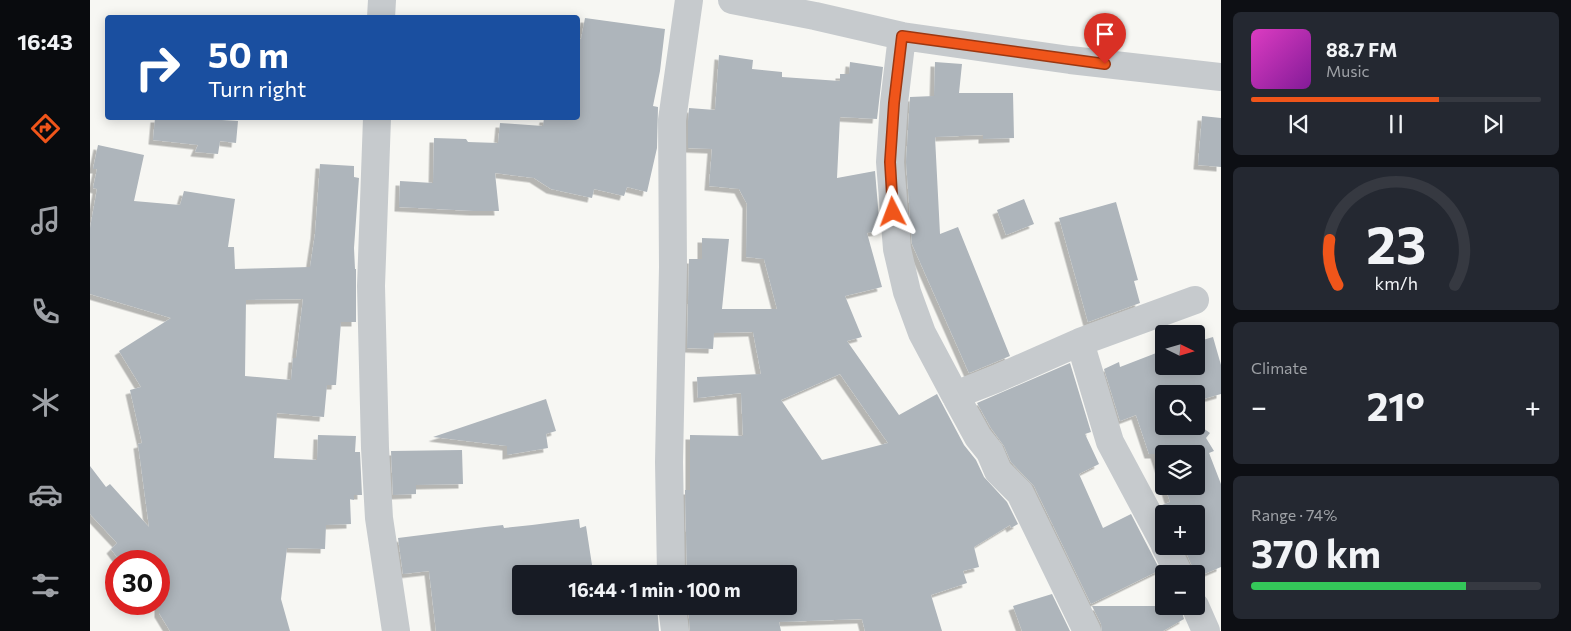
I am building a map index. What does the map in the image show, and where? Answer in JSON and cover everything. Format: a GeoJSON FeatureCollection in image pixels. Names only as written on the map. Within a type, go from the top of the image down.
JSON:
{"type":"FeatureCollection","features":[{"type":"Feature","properties":{"kind":"street"},"geometry":{"type":"LineString","coordinates":[[381,15],[382,0]]}},
{"type":"Feature","properties":{"kind":"street"},"geometry":{"type":"LineString","coordinates":[[671,565],[672,120],[689,0]]}},
{"type":"Feature","properties":{"kind":"street"},"geometry":{"type":"LineString","coordinates":[[732,0],[815,8],[902,36],[1070,60],[1221,77]]}},
{"type":"Feature","properties":{"kind":"street"},"geometry":{"type":"LineString","coordinates":[[902,36],[894,103],[890,162],[897,249],[907,292],[922,333],[978,437],[990,452],[998,470],[1020,493],[1087,631]]}},
{"type":"Feature","properties":{"kind":"street"},"geometry":{"type":"LineString","coordinates":[[378,120],[371,286],[374,448],[379,518],[396,631]]}},
{"type":"Feature","properties":{"kind":"street"},"geometry":{"type":"LineString","coordinates":[[955,394],[996,379],[1080,342],[1195,300]]}},
{"type":"Feature","properties":{"kind":"street"},"geometry":{"type":"LineString","coordinates":[[1080,342],[1110,442],[1155,526]]}},
{"type":"Feature","properties":{"kind":"street"},"geometry":{"type":"LineString","coordinates":[[673,615],[675,631]]}},
{"type":"Feature","properties":{"kind":"street"},"geometry":{"type":"LineString","coordinates":[[1199,615],[1206,631]]}},
{"type":"Feature","properties":{"kind":"building"},"geometry":{"type":"Polygon","coordinates":[[[585,18],[665,29],[660,71],[653,106],[658,107],[657,148],[647,192],[627,187],[624,196],[594,189],[592,198],[551,189],[534,178],[495,173],[499,211],[399,207],[400,181],[433,183],[434,138],[498,143],[500,123],[543,126],[544,120],[580,120],[581,39],[585,18]]]}},
{"type":"Feature","properties":{"kind":"building"},"geometry":{"type":"Polygon","coordinates":[[[719,55],[753,60],[752,69],[782,72],[782,77],[840,81],[840,74],[849,74],[850,62],[883,67],[877,119],[840,117],[837,178],[875,171],[880,231],[867,233],[882,287],[845,296],[862,337],[847,341],[899,415],[937,394],[964,445],[976,460],[984,477],[1007,502],[1018,524],[1011,528],[1010,525],[974,547],[979,567],[963,571],[967,583],[931,595],[942,631],[865,631],[862,619],[779,622],[781,631],[690,631],[689,615],[797,615],[797,565],[687,565],[685,490],[690,490],[690,435],[743,436],[741,393],[698,398],[697,377],[761,374],[753,332],[714,333],[713,349],[687,348],[689,259],[702,259],[702,238],[729,239],[722,309],[777,309],[764,259],[746,257],[747,204],[739,189],[709,186],[712,149],[688,148],[689,108],[715,110],[719,55]],[[840,374],[781,400],[822,460],[888,443],[840,374]]]}},
{"type":"Feature","properties":{"kind":"building"},"geometry":{"type":"Polygon","coordinates":[[[935,62],[962,64],[959,93],[1013,93],[1014,138],[983,139],[983,135],[935,137],[940,234],[958,227],[1010,356],[969,373],[912,244],[906,162],[910,97],[934,96],[935,62]]]}},
{"type":"Feature","properties":{"kind":"building"},"geometry":{"type":"Polygon","coordinates":[[[1202,116],[1221,118],[1221,167],[1198,165],[1202,116]]]}},
{"type":"Feature","properties":{"kind":"building"},"geometry":{"type":"Polygon","coordinates":[[[155,120],[238,121],[236,143],[220,141],[218,154],[195,152],[198,145],[153,140],[155,120]]]}},
{"type":"Feature","properties":{"kind":"building"},"geometry":{"type":"Polygon","coordinates":[[[98,145],[144,155],[134,201],[180,205],[184,191],[235,199],[228,247],[234,247],[235,269],[310,267],[315,234],[320,164],[354,166],[354,177],[359,178],[354,248],[356,322],[341,322],[336,385],[327,385],[324,417],[277,413],[274,458],[317,460],[318,435],[356,436],[355,452],[360,452],[362,495],[354,495],[354,500],[350,499],[351,524],[326,525],[325,549],[287,548],[281,599],[290,631],[170,631],[160,615],[170,615],[170,550],[112,550],[117,543],[90,514],[90,466],[106,487],[110,484],[149,527],[138,444],[142,443],[130,390],[141,387],[119,351],[171,318],[90,294],[90,228],[97,189],[93,188],[97,169],[93,169],[98,145]],[[303,299],[246,300],[245,376],[291,380],[293,358],[296,358],[303,299]]]}},
{"type":"Feature","properties":{"kind":"building"},"geometry":{"type":"Polygon","coordinates":[[[1024,199],[1034,224],[1006,235],[997,210],[1024,199]]]}},
{"type":"Feature","properties":{"kind":"building"},"geometry":{"type":"Polygon","coordinates":[[[1116,202],[1138,280],[1134,281],[1140,303],[1088,322],[1059,218],[1116,202]]]}},
{"type":"Feature","properties":{"kind":"building"},"geometry":{"type":"Polygon","coordinates":[[[1213,337],[1221,365],[1221,394],[1205,398],[1205,385],[1155,385],[1155,435],[1205,435],[1205,429],[1210,433],[1206,438],[1214,451],[1209,453],[1221,484],[1221,567],[1205,574],[1205,565],[1192,565],[1187,555],[1205,555],[1205,505],[1162,505],[1170,502],[1168,495],[1205,495],[1205,445],[1155,445],[1155,454],[1149,454],[1136,415],[1120,421],[1104,369],[1119,362],[1120,367],[1155,353],[1155,375],[1205,375],[1205,339],[1213,337]]]}},
{"type":"Feature","properties":{"kind":"building"},"geometry":{"type":"Polygon","coordinates":[[[1070,363],[1091,432],[1085,434],[1099,464],[1079,474],[1103,528],[1131,514],[1157,565],[1155,565],[1155,572],[1091,604],[1034,486],[1011,462],[1004,446],[977,403],[1070,363]]]}},
{"type":"Feature","properties":{"kind":"building"},"geometry":{"type":"Polygon","coordinates":[[[546,399],[556,431],[546,434],[548,448],[507,455],[507,446],[433,437],[546,399]]]}},
{"type":"Feature","properties":{"kind":"building"},"geometry":{"type":"Polygon","coordinates":[[[462,450],[463,484],[416,485],[416,494],[393,495],[391,451],[462,450]]]}},
{"type":"Feature","properties":{"kind":"building"},"geometry":{"type":"Polygon","coordinates":[[[579,519],[580,528],[586,526],[592,565],[512,565],[512,615],[658,615],[659,631],[436,631],[429,571],[403,574],[398,538],[503,525],[504,528],[579,519]]]}},
{"type":"Feature","properties":{"kind":"building"},"geometry":{"type":"Polygon","coordinates":[[[1052,594],[1070,631],[1022,631],[1013,606],[1052,594]]]}},
{"type":"Feature","properties":{"kind":"building"},"geometry":{"type":"Polygon","coordinates":[[[1092,606],[1155,606],[1155,615],[1183,615],[1184,619],[1163,631],[1102,631],[1101,624],[1092,606]]]}},
{"type":"Feature","properties":{"kind":"route"},"geometry":{"type":"LineString","coordinates":[[893,212],[890,162],[894,103],[902,36],[1105,64]]}}]}
